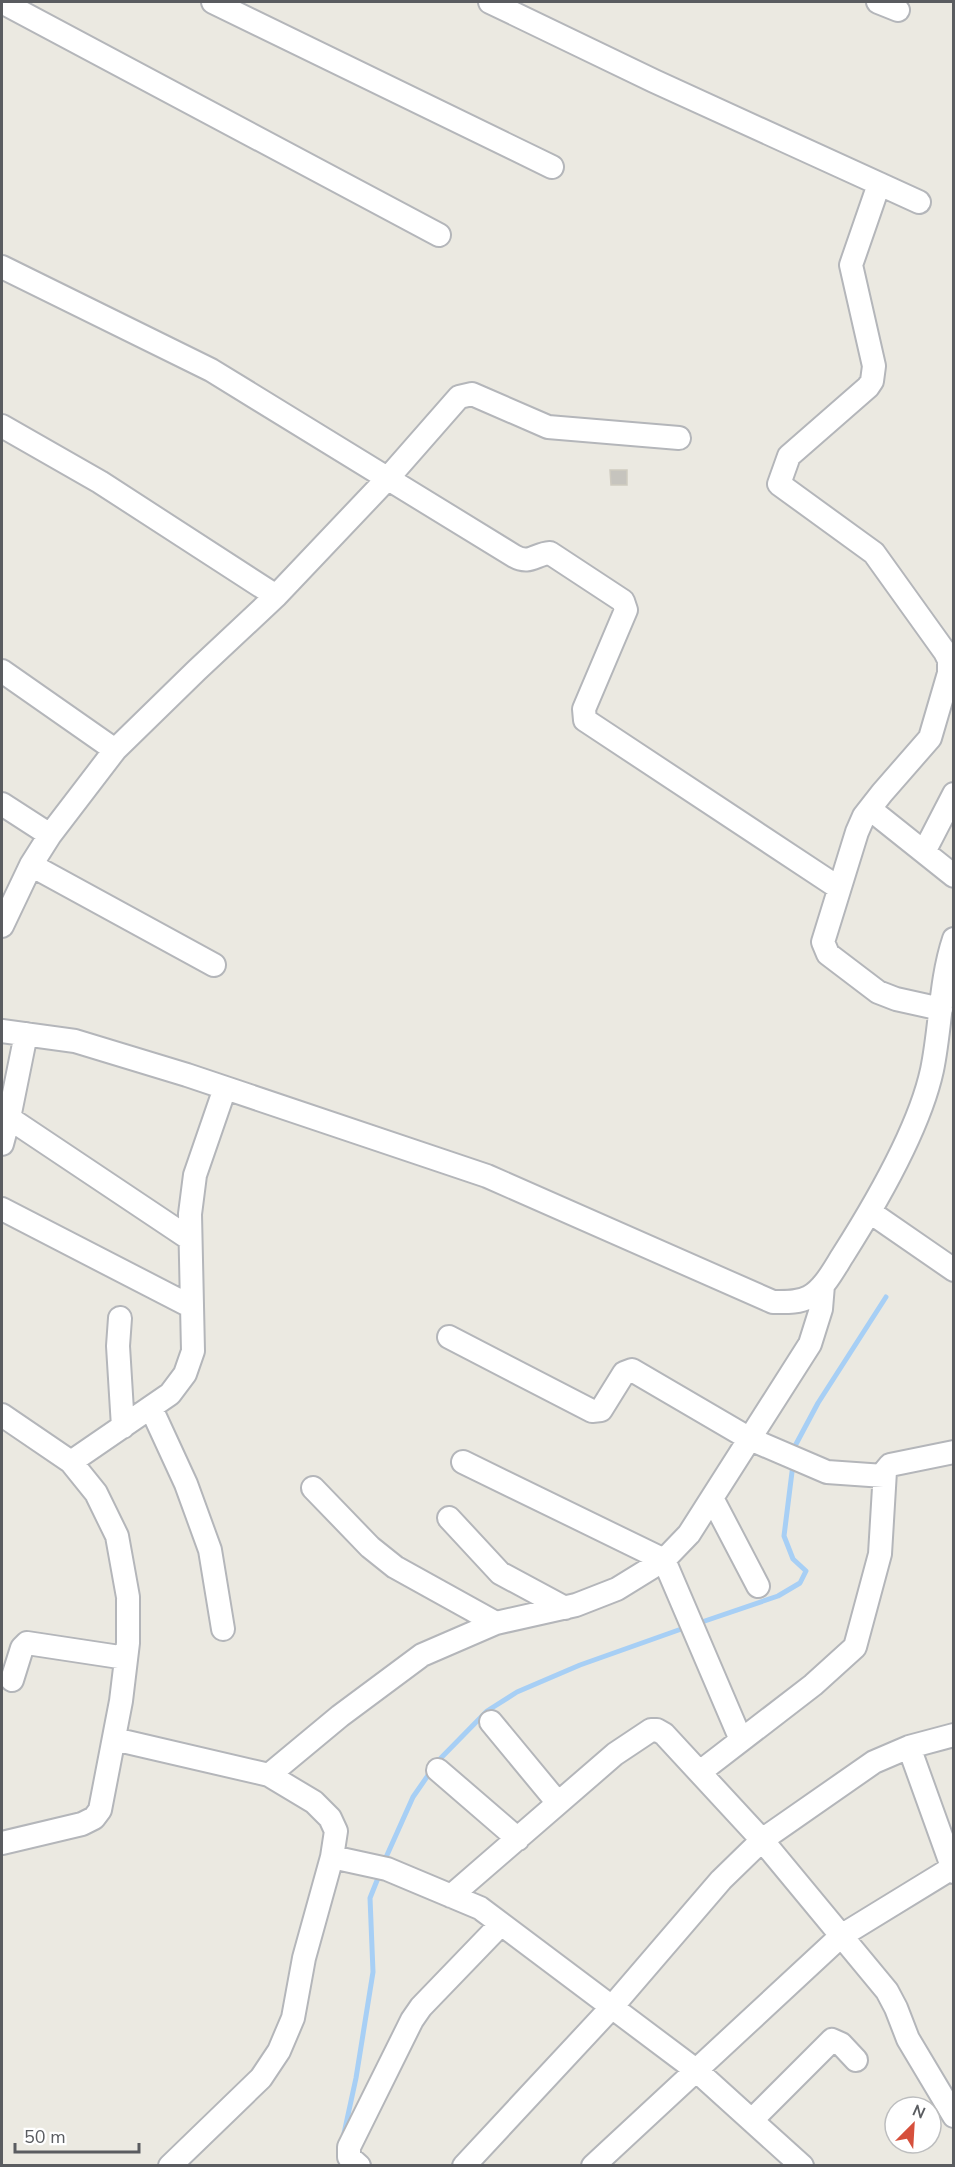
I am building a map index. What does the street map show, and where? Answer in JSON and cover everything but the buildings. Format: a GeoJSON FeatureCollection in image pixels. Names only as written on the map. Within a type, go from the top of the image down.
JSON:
{"type":"FeatureCollection","features":[{"type":"Feature","properties":{"kind":"street"},"geometry":{"type":"LineString","coordinates":[[2,2],[439,235]]}},
{"type":"Feature","properties":{"kind":"street"},"geometry":{"type":"LineString","coordinates":[[213,2],[552,166]]}},
{"type":"Feature","properties":{"kind":"street"},"geometry":{"type":"LineString","coordinates":[[490,2],[654,81],[919,202]]}},
{"type":"Feature","properties":{"kind":"street"},"geometry":{"type":"LineString","coordinates":[[879,184],[850,265],[874,366],[872,381],[789,456],[779,484],[874,553],[939,642],[949,660],[949,673],[930,738],[870,808],[857,832],[823,942],[828,954],[878,992],[896,999],[941,1008]]}},
{"type":"Feature","properties":{"kind":"street"},"geometry":{"type":"LineString","coordinates":[[2,267],[211,370],[520,559],[531,560],[550,553],[623,601],[626,609],[584,709],[585,720],[839,888]]}},
{"type":"Feature","properties":{"kind":"street"},"geometry":{"type":"LineString","coordinates":[[2,926],[31,866],[50,835],[115,750],[276,596],[388,478],[459,397],[467,393],[548,427],[679,438]]}},
{"type":"Feature","properties":{"kind":"street"},"geometry":{"type":"LineString","coordinates":[[2,426],[100,482],[276,596]]}},
{"type":"Feature","properties":{"kind":"street"},"geometry":{"type":"LineString","coordinates":[[2,671],[115,750]]}},
{"type":"Feature","properties":{"kind":"street"},"geometry":{"type":"LineString","coordinates":[[924,852],[954,794]]}},
{"type":"Feature","properties":{"kind":"street"},"geometry":{"type":"LineString","coordinates":[[2,804],[50,835]]}},
{"type":"Feature","properties":{"kind":"street"},"geometry":{"type":"LineString","coordinates":[[870,808],[954,876]]}},
{"type":"Feature","properties":{"kind":"street"},"geometry":{"type":"LineString","coordinates":[[31,866],[214,965]]}},
{"type":"Feature","properties":{"kind":"street"},"geometry":{"type":"LineString","coordinates":[[2,1031],[75,1041],[225,1088],[487,1176],[773,1302],[791,1302],[809,1297],[823,1285],[870,1212],[913,1126],[932,1071],[949,954],[954,939]]}},
{"type":"Feature","properties":{"kind":"street"},"geometry":{"type":"LineString","coordinates":[[2,1144],[26,1034]]}},
{"type":"Feature","properties":{"kind":"street"},"geometry":{"type":"LineString","coordinates":[[71,1462],[170,1395],[185,1374],[193,1351],[190,1214],[195,1175],[225,1088]]}},
{"type":"Feature","properties":{"kind":"street"},"geometry":{"type":"LineString","coordinates":[[9,1118],[190,1239]]}},
{"type":"Feature","properties":{"kind":"street"},"geometry":{"type":"LineString","coordinates":[[2,1209],[192,1307]]}},
{"type":"Feature","properties":{"kind":"street"},"geometry":{"type":"LineString","coordinates":[[870,1212],[954,1270]]}},
{"type":"Feature","properties":{"kind":"street"},"geometry":{"type":"LineString","coordinates":[[269,1775],[340,1716],[422,1655],[496,1623],[565,1608],[617,1589],[664,1560],[689,1534],[810,1344],[821,1309],[823,1285]]}},
{"type":"Feature","properties":{"kind":"street"},"geometry":{"type":"LineString","coordinates":[[120,1318],[118,1346],[123,1427]]}},
{"type":"Feature","properties":{"kind":"street"},"geometry":{"type":"LineString","coordinates":[[449,1337],[592,1411],[603,1408],[627,1370],[637,1372],[750,1438],[827,1472],[884,1476]]}},
{"type":"Feature","properties":{"kind":"street"},"geometry":{"type":"LineString","coordinates":[[151,1408],[186,1484],[210,1550],[223,1629]]}},
{"type":"Feature","properties":{"kind":"street"},"geometry":{"type":"LineString","coordinates":[[2,1415],[71,1462],[96,1492],[117,1536],[128,1597],[126,1658],[114,1739],[100,1810],[94,1818],[82,1824],[2,1842]]}},
{"type":"Feature","properties":{"kind":"street"},"geometry":{"type":"LineString","coordinates":[[700,1772],[813,1685],[852,1650],[858,1642],[880,1554],[884,1476],[887,1468],[890,1465],[954,1452]]}},
{"type":"Feature","properties":{"kind":"street"},"geometry":{"type":"LineString","coordinates":[[463,1462],[664,1560],[741,1740]]}},
{"type":"Feature","properties":{"kind":"street"},"geometry":{"type":"LineString","coordinates":[[313,1488],[370,1547],[395,1566],[496,1623]]}},
{"type":"Feature","properties":{"kind":"street"},"geometry":{"type":"LineString","coordinates":[[712,1498],[758,1586]]}},
{"type":"Feature","properties":{"kind":"street"},"geometry":{"type":"LineString","coordinates":[[449,1518],[500,1573],[565,1608]]}},
{"type":"Feature","properties":{"kind":"street"},"geometry":{"type":"LineString","coordinates":[[12,1680],[22,1648],[27,1643],[126,1658]]}},
{"type":"Feature","properties":{"kind":"street"},"geometry":{"type":"LineString","coordinates":[[491,1722],[558,1803]]}},
{"type":"Feature","properties":{"kind":"street"},"geometry":{"type":"LineString","coordinates":[[451,1896],[615,1754],[651,1730],[657,1730],[664,1734],[762,1840],[892,1999],[908,2039],[954,2116]]}},
{"type":"Feature","properties":{"kind":"street"},"geometry":{"type":"LineString","coordinates":[[464,2166],[611,2008],[721,1880],[762,1840],[874,1762],[909,1747],[954,1735]]}},
{"type":"Feature","properties":{"kind":"street"},"geometry":{"type":"LineString","coordinates":[[114,1739],[269,1775],[314,1802],[330,1818],[336,1831],[332,1857],[304,1958],[293,2018],[279,2051],[261,2078],[170,2166]]}},
{"type":"Feature","properties":{"kind":"street"},"geometry":{"type":"LineString","coordinates":[[593,2166],[841,1936],[953,1870],[909,1747]]}},
{"type":"Feature","properties":{"kind":"street"},"geometry":{"type":"LineString","coordinates":[[438,1770],[518,1839]]}},
{"type":"Feature","properties":{"kind":"street"},"geometry":{"type":"LineString","coordinates":[[332,1857],[383,1867],[480,1908],[697,2071],[802,2166]]}},
{"type":"Feature","properties":{"kind":"street"},"geometry":{"type":"LineString","coordinates":[[359,2166],[349,2157],[349,2147],[412,2020],[421,2007],[501,1924]]}},
{"type":"Feature","properties":{"kind":"street"},"geometry":{"type":"LineString","coordinates":[[752,2120],[832,2040],[841,2044],[856,2060]]}},
{"type":"Feature","properties":{"kind":"waterway"},"geometry":{"type":"LineString","coordinates":[[795,1452],[795,1446],[818,1403],[886,1297]]}},
{"type":"Feature","properties":{"kind":"waterway"},"geometry":{"type":"LineString","coordinates":[[696,1624],[778,1596],[800,1583],[806,1571],[793,1559],[784,1536],[793,1464]]}},
{"type":"Feature","properties":{"kind":"waterway"},"geometry":{"type":"LineString","coordinates":[[436,1763],[487,1711],[517,1692],[580,1665],[687,1627]]}},
{"type":"Feature","properties":{"kind":"waterway"},"geometry":{"type":"LineString","coordinates":[[383,1864],[413,1797],[431,1771]]}},
{"type":"Feature","properties":{"kind":"waterway"},"geometry":{"type":"LineString","coordinates":[[343,2138],[356,2078],[373,1972],[370,1898],[380,1873]]}}]}
